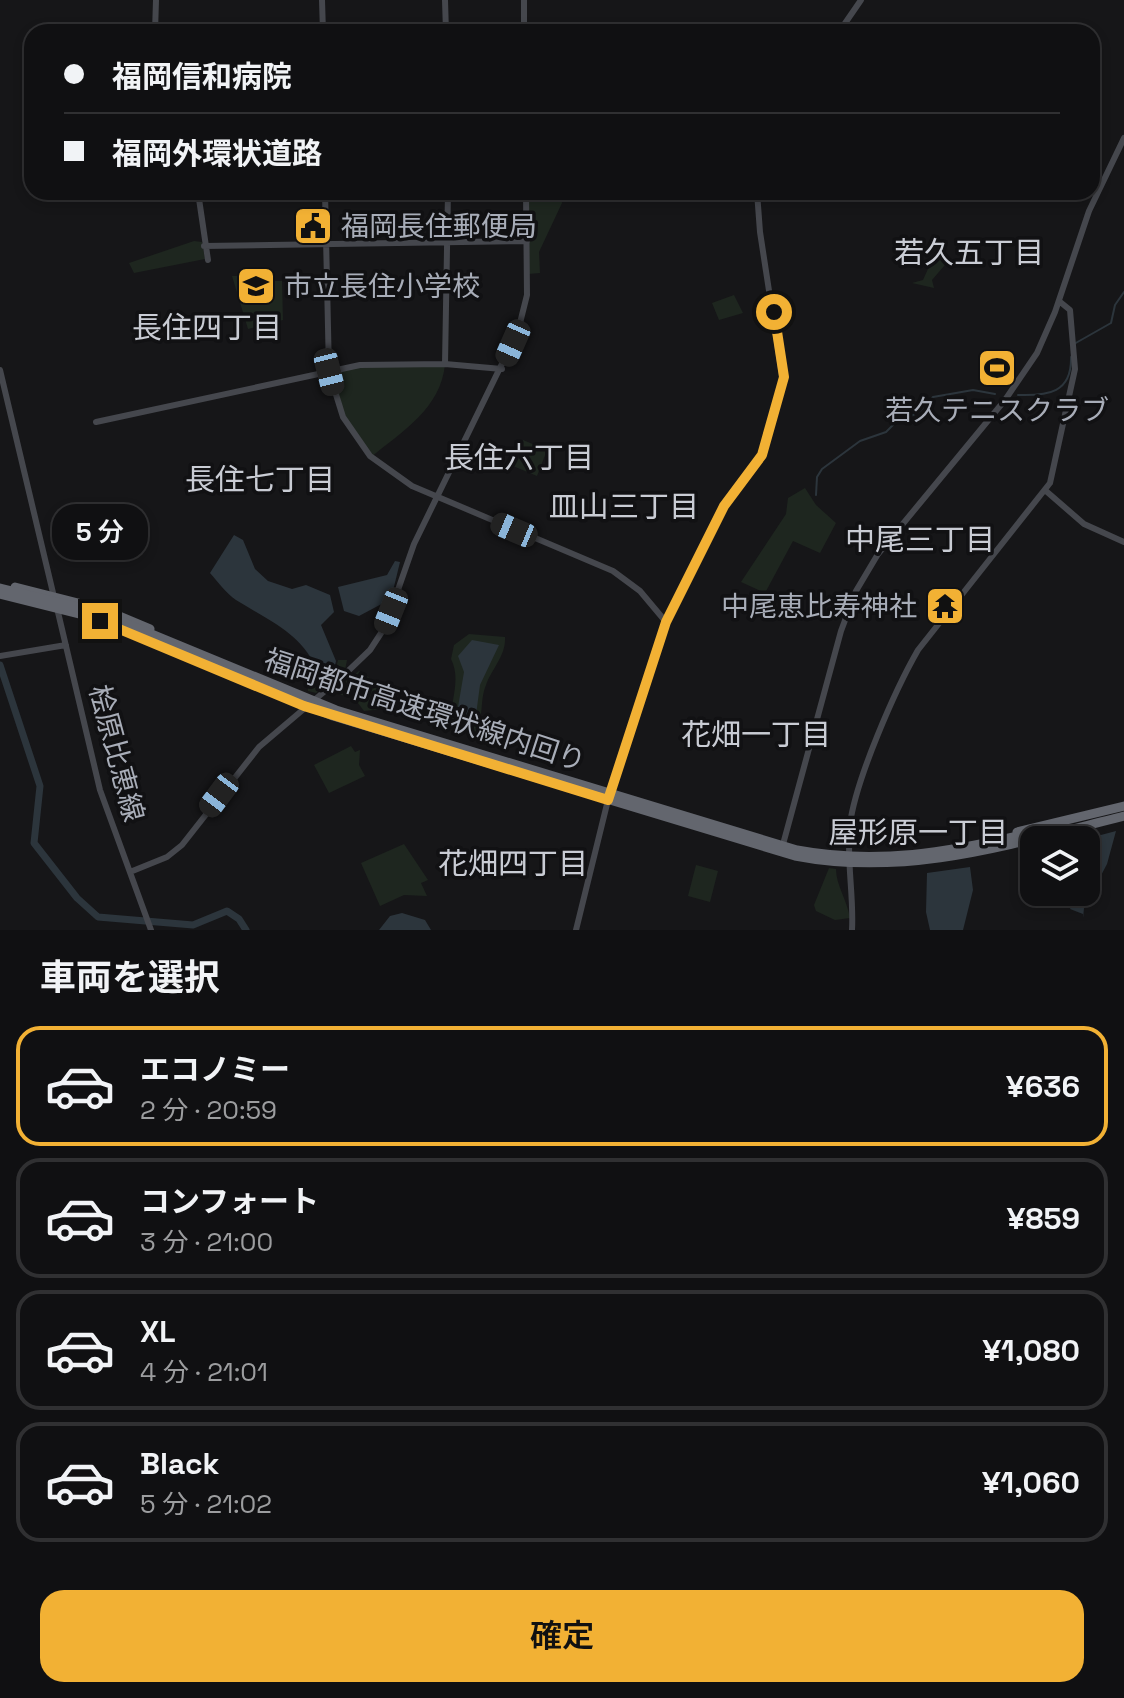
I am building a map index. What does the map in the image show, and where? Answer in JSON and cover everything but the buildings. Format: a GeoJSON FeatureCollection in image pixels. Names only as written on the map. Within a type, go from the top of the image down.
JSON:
{"type":"FeatureCollection","features":[{"type":"Feature","properties":{"kind":"highway"},"geometry":{"type":"LineString","coordinates":[[0,586],[54,596],[134,622],[314,699],[418,737]]}},
{"type":"Feature","properties":{"kind":"highway","name":"福岡都市高速環状線内回り"},"geometry":{"type":"LineString","coordinates":[[0,586],[98,612],[336,710],[808,852],[877,858],[936,854],[1124,811]]}},
{"type":"Feature","properties":{"kind":"highway"},"geometry":{"type":"LineString","coordinates":[[0,594],[56,607],[148,639],[304,706],[418,737],[783,848],[900,864],[947,858],[1124,811]]}},
{"type":"Feature","properties":{"kind":"highway"},"geometry":{"type":"LineString","coordinates":[[0,594],[95,618],[333,716],[795,856],[855,864],[924,862],[1124,811]]}},
{"type":"Feature","properties":{"kind":"street"},"geometry":{"type":"LineString","coordinates":[[155,24],[156,0]]}},
{"type":"Feature","properties":{"kind":"street"},"geometry":{"type":"LineString","coordinates":[[322,0],[323,24]]}},
{"type":"Feature","properties":{"kind":"street"},"geometry":{"type":"LineString","coordinates":[[445,0],[446,24]]}},
{"type":"Feature","properties":{"kind":"street"},"geometry":{"type":"LineString","coordinates":[[524,0],[524,24]]}},
{"type":"Feature","properties":{"kind":"street"},"geometry":{"type":"LineString","coordinates":[[844,24],[861,0]]}},
{"type":"Feature","properties":{"kind":"street"},"geometry":{"type":"LineString","coordinates":[[1100,188],[1124,138]]}},
{"type":"Feature","properties":{"kind":"street"},"geometry":{"type":"LineString","coordinates":[[199,200],[208,260]]}},
{"type":"Feature","properties":{"kind":"street"},"geometry":{"type":"LineString","coordinates":[[325,200],[329,372],[343,417],[370,456],[389,472],[437,497],[613,571],[640,591],[666,622]]}},
{"type":"Feature","properties":{"kind":"street"},"geometry":{"type":"LineString","coordinates":[[445,364],[448,200]]}},
{"type":"Feature","properties":{"kind":"street"},"geometry":{"type":"LineString","coordinates":[[130,872],[167,857],[182,845],[244,763],[370,650],[385,627],[414,544],[502,369],[523,318],[526,200]]}},
{"type":"Feature","properties":{"kind":"street"},"geometry":{"type":"LineString","coordinates":[[576,930],[610,796],[666,622],[724,506],[762,455],[783,382],[758,200]]}},
{"type":"Feature","properties":{"kind":"street"},"geometry":{"type":"LineString","coordinates":[[783,848],[841,631],[856,591],[878,554],[1028,368],[1059,301],[1094,200]]}},
{"type":"Feature","properties":{"kind":"street"},"geometry":{"type":"LineString","coordinates":[[204,246],[527,241]]}},
{"type":"Feature","properties":{"kind":"street"},"geometry":{"type":"LineString","coordinates":[[852,930],[849,859],[854,807],[902,679],[918,650],[1046,491],[1073,388],[1074,344],[1070,310],[1059,301]]}},
{"type":"Feature","properties":{"kind":"street"},"geometry":{"type":"LineString","coordinates":[[96,422],[360,365],[445,364],[502,369]]}},
{"type":"Feature","properties":{"kind":"street","name":"桧原比恵線"},"geometry":{"type":"LineString","coordinates":[[0,370],[100,790],[151,930]]}},
{"type":"Feature","properties":{"kind":"street"},"geometry":{"type":"LineString","coordinates":[[1046,491],[1084,524],[1124,542]]}},
{"type":"Feature","properties":{"kind":"street"},"geometry":{"type":"LineString","coordinates":[[0,656],[66,645]]}},
{"type":"Feature","properties":{"kind":"shaded area"},"geometry":{"type":"Polygon","coordinates":[[[526,200],[561,200],[539,252],[540,273],[528,274],[526,200]]]}},
{"type":"Feature","properties":{"kind":"shaded area"},"geometry":{"type":"Polygon","coordinates":[[[194,241],[202,242],[205,259],[134,273],[129,263],[194,241]]]}},
{"type":"Feature","properties":{"kind":"shaded area"},"geometry":{"type":"Polygon","coordinates":[[[937,249],[950,259],[932,280],[934,288],[912,283],[923,280],[937,249]]]}},
{"type":"Feature","properties":{"kind":"shaded area"},"geometry":{"type":"Polygon","coordinates":[[[232,276],[271,276],[271,281],[282,281],[283,320],[248,329],[232,276]]]}},
{"type":"Feature","properties":{"kind":"shaded area"},"geometry":{"type":"Polygon","coordinates":[[[734,295],[743,313],[719,320],[712,303],[734,295]]]}},
{"type":"Feature","properties":{"kind":"shaded area"},"geometry":{"type":"Polygon","coordinates":[[[445,364],[442,380],[428,406],[371,457],[343,417],[329,372],[360,365],[445,364]]]}},
{"type":"Feature","properties":{"kind":"shaded area"},"geometry":{"type":"Polygon","coordinates":[[[523,440],[547,450],[537,476],[513,466],[523,440]]]}},
{"type":"Feature","properties":{"kind":"shaded area"},"geometry":{"type":"Polygon","coordinates":[[[805,488],[816,505],[836,523],[820,553],[793,541],[765,593],[741,582],[786,514],[788,498],[805,488]]]}},
{"type":"Feature","properties":{"kind":"shaded area"},"geometry":{"type":"Polygon","coordinates":[[[234,535],[243,540],[255,569],[268,581],[292,589],[306,585],[330,595],[334,612],[321,625],[336,661],[334,670],[327,672],[316,667],[292,636],[233,597],[210,573],[234,535]]]}},
{"type":"Feature","properties":{"kind":"shaded area"},"geometry":{"type":"Polygon","coordinates":[[[395,561],[400,562],[391,599],[359,616],[344,611],[338,587],[387,575],[395,561]]]}},
{"type":"Feature","properties":{"kind":"shaded area"},"geometry":{"type":"Polygon","coordinates":[[[469,634],[505,637],[501,656],[484,691],[480,722],[474,735],[451,727],[455,675],[451,659],[454,645],[469,634]]]}},
{"type":"Feature","properties":{"kind":"shaded area"},"geometry":{"type":"Polygon","coordinates":[[[472,640],[499,645],[480,685],[475,722],[470,726],[457,713],[464,672],[458,656],[472,640]]]}},
{"type":"Feature","properties":{"kind":"shaded area"},"geometry":{"type":"Polygon","coordinates":[[[338,660],[347,660],[345,670],[316,693],[308,691],[306,671],[312,668],[316,673],[326,674],[327,670],[336,668],[338,660]]]}},
{"type":"Feature","properties":{"kind":"shaded area"},"geometry":{"type":"Polygon","coordinates":[[[359,671],[377,683],[383,709],[364,711],[355,699],[332,692],[359,671]]]}},
{"type":"Feature","properties":{"kind":"shaded area"},"geometry":{"type":"Polygon","coordinates":[[[351,746],[355,752],[360,750],[359,765],[365,776],[329,793],[314,765],[351,746]]]}},
{"type":"Feature","properties":{"kind":"shaded area"},"geometry":{"type":"Polygon","coordinates":[[[1116,831],[1100,877],[1100,835],[1116,831]]]}},
{"type":"Feature","properties":{"kind":"shaded area"},"geometry":{"type":"Polygon","coordinates":[[[404,844],[428,880],[421,883],[427,896],[404,895],[380,906],[361,863],[404,844]]]}},
{"type":"Feature","properties":{"kind":"shaded area"},"geometry":{"type":"Polygon","coordinates":[[[696,865],[718,871],[710,902],[688,896],[696,865]]]}},
{"type":"Feature","properties":{"kind":"shaded area"},"geometry":{"type":"Polygon","coordinates":[[[970,867],[973,890],[963,930],[930,930],[926,912],[927,873],[970,867]]]}},
{"type":"Feature","properties":{"kind":"shaded area"},"geometry":{"type":"Polygon","coordinates":[[[829,868],[836,869],[850,918],[835,920],[816,911],[814,905],[829,868]]]}},
{"type":"Feature","properties":{"kind":"shaded area"},"geometry":{"type":"Polygon","coordinates":[[[1071,906],[1085,906],[1083,918],[1083,914],[1070,909],[1071,906]]]}},
{"type":"Feature","properties":{"kind":"shaded area"},"geometry":{"type":"Polygon","coordinates":[[[402,913],[425,920],[431,930],[379,930],[390,916],[402,913]]]}},
{"type":"Feature","properties":{"kind":"waterway"},"geometry":{"type":"LineString","coordinates":[[1074,344],[1111,323],[1115,305],[1124,292]]}},
{"type":"Feature","properties":{"kind":"waterway"},"geometry":{"type":"LineString","coordinates":[[1018,395],[1039,395],[1063,385],[1071,357]]}},
{"type":"Feature","properties":{"kind":"waterway"},"geometry":{"type":"LineString","coordinates":[[816,495],[817,477],[822,469],[860,441],[886,432],[894,424],[921,411],[933,397],[973,390],[995,394]]}},
{"type":"Feature","properties":{"kind":"waterway"},"geometry":{"type":"LineString","coordinates":[[0,665],[40,786],[34,843],[77,898],[98,917],[193,925],[227,911],[239,919],[246,930]]}},
{"type":"Feature","properties":{"kind":"place","name":"福岡長住郵便局"},"geometry":{"type":"Point","coordinates":[313,226]}},
{"type":"Feature","properties":{"kind":"place","name":"市立長住小学校"},"geometry":{"type":"Point","coordinates":[256,286]}},
{"type":"Feature","properties":{"kind":"place","name":"若久テニスクラブ"},"geometry":{"type":"Point","coordinates":[997,368]}},
{"type":"Feature","properties":{"kind":"place","name":"中尾恵比寿神社"},"geometry":{"type":"Point","coordinates":[945,606]}},
{"type":"Feature","properties":{"kind":"district","name":"若久五丁目"},"geometry":{"type":"Point","coordinates":[969,253]}},
{"type":"Feature","properties":{"kind":"district","name":"長住四丁目"},"geometry":{"type":"Point","coordinates":[207,328]}},
{"type":"Feature","properties":{"kind":"district","name":"長住六丁目"},"geometry":{"type":"Point","coordinates":[519,458]}},
{"type":"Feature","properties":{"kind":"district","name":"長住七丁目"},"geometry":{"type":"Point","coordinates":[260,480]}},
{"type":"Feature","properties":{"kind":"district","name":"皿山三丁目"},"geometry":{"type":"Point","coordinates":[624,507]}},
{"type":"Feature","properties":{"kind":"district","name":"中尾三丁目"},"geometry":{"type":"Point","coordinates":[920,540]}},
{"type":"Feature","properties":{"kind":"district","name":"花畑一丁目"},"geometry":{"type":"Point","coordinates":[756,735]}},
{"type":"Feature","properties":{"kind":"district","name":"屋形原一丁目"},"geometry":{"type":"Point","coordinates":[918,833]}},
{"type":"Feature","properties":{"kind":"district","name":"花畑四丁目"},"geometry":{"type":"Point","coordinates":[513,864]}},
{"type":"Feature","properties":{"kind":"route"},"geometry":{"type":"LineString","coordinates":[[100,621],[304,706],[608,800],[666,622],[727,500],[762,455],[784,377],[774,312]]}}]}
